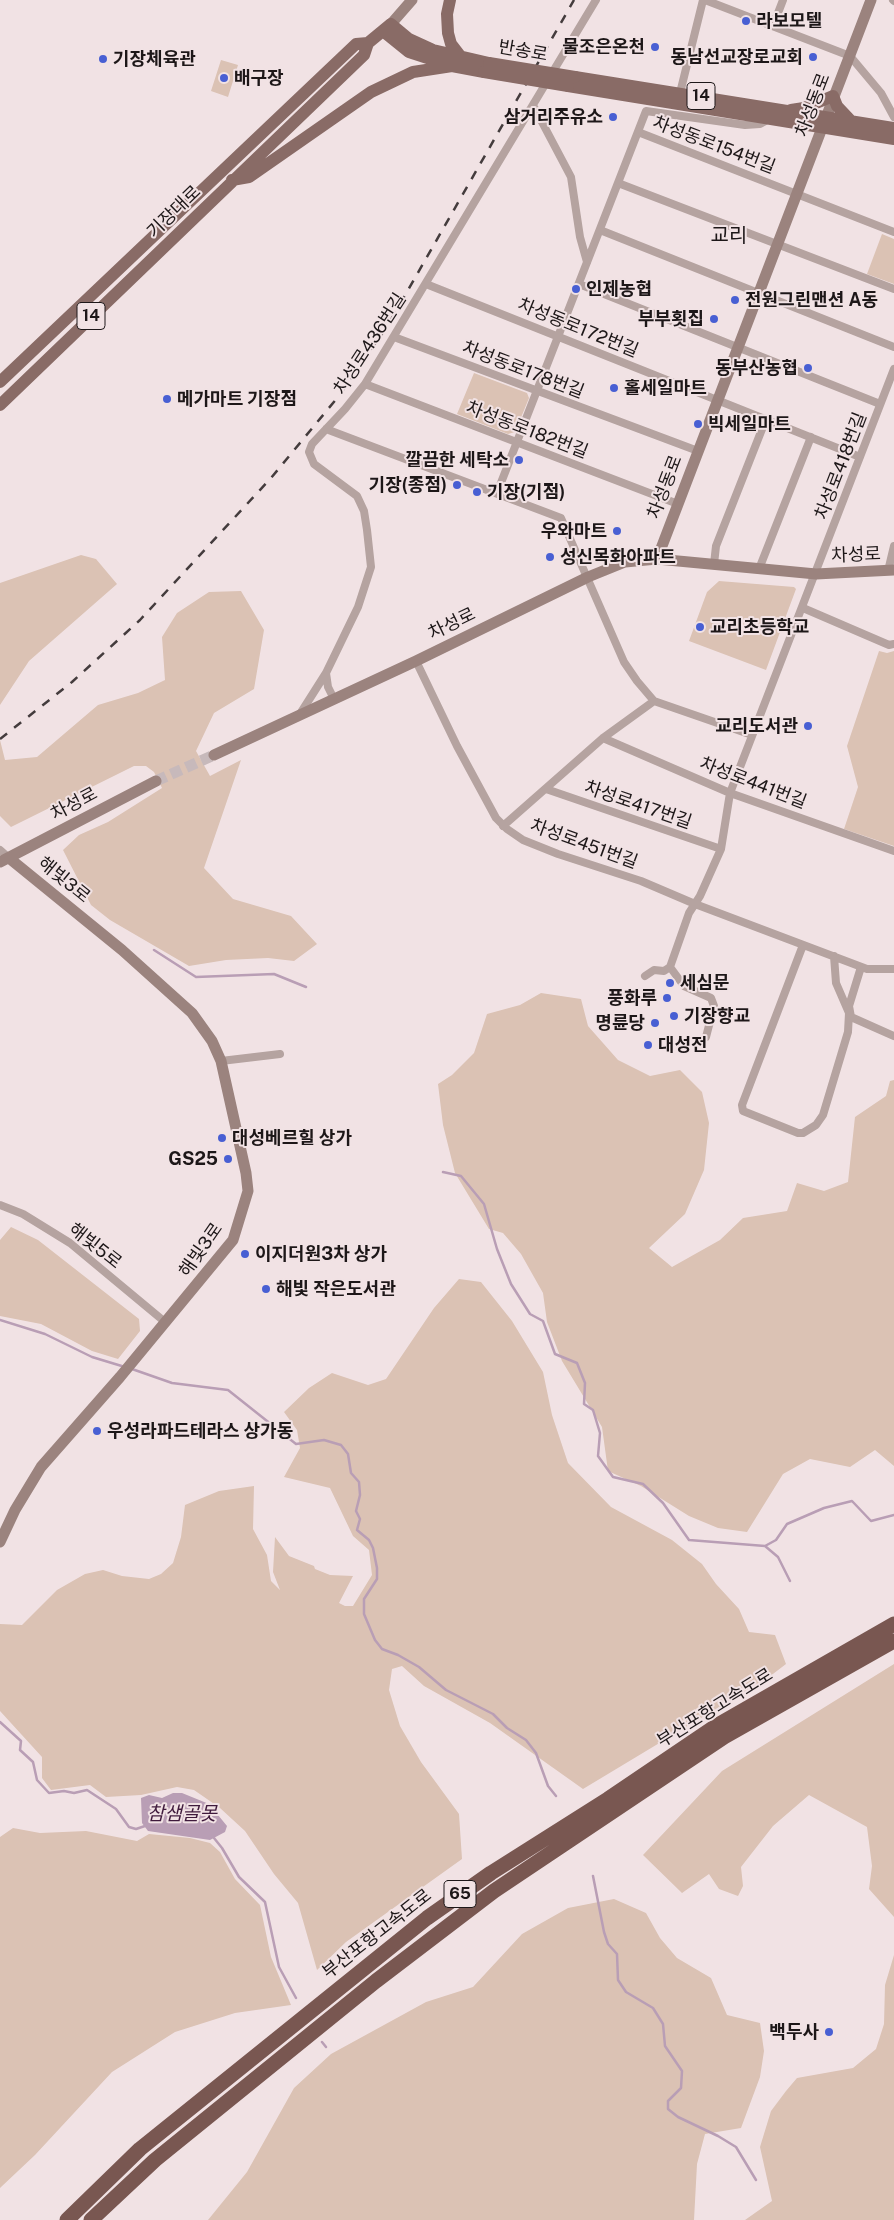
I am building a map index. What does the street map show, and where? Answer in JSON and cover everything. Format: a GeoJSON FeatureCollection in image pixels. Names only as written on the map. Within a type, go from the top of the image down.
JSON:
{"type":"FeatureCollection","features":[{"type":"Feature","properties":{"kind":"highway","name":"부산포항고속도로"},"geometry":{"type":"LineString","coordinates":[[67,2220],[140,2149],[427,1918],[491,1873],[608,1799],[716,1726],[894,1624]]}},
{"type":"Feature","properties":{"kind":"highway","name":"부산포항고속도로"},"geometry":{"type":"LineString","coordinates":[[92,2220],[155,2160],[376,1981],[494,1891],[724,1736],[894,1641]]}},
{"type":"Feature","properties":{"kind":"main road"},"geometry":{"type":"LineString","coordinates":[[232,180],[249,177],[371,92],[413,72],[456,61],[448,33],[447,14],[450,0]]}},
{"type":"Feature","properties":{"kind":"main road","name":"기장대로"},"geometry":{"type":"LineString","coordinates":[[0,404],[364,54],[368,43],[387,28]]}},
{"type":"Feature","properties":{"kind":"main road","name":"반송로"},"geometry":{"type":"LineString","coordinates":[[387,28],[398,45],[409,52],[572,82],[678,98]]}},
{"type":"Feature","properties":{"kind":"main road","name":"기장대로"},"geometry":{"type":"LineString","coordinates":[[0,382],[356,44],[368,43]]}},
{"type":"Feature","properties":{"kind":"main road"},"geometry":{"type":"LineString","coordinates":[[786,112],[804,108],[833,96],[836,106],[853,123]]}},
{"type":"Feature","properties":{"kind":"main road","name":"14"},"geometry":{"type":"LineString","coordinates":[[678,98],[786,112],[824,124],[894,139]]}},
{"type":"Feature","properties":{"kind":"main road","name":"14"},"geometry":{"type":"LineString","coordinates":[[678,98],[769,119],[824,124],[853,123],[894,128]]}},
{"type":"Feature","properties":{"kind":"street","name":"기장대로"},"geometry":{"type":"LineString","coordinates":[[387,28],[412,0]]}},
{"type":"Feature","properties":{"kind":"street","name":"차성로436번길"},"geometry":{"type":"LineString","coordinates":[[326,673],[358,607],[370,567],[364,511],[357,496],[314,464],[309,452],[312,444],[365,384],[534,107],[596,0]]}},
{"type":"Feature","properties":{"kind":"street"},"geometry":{"type":"LineString","coordinates":[[678,98],[704,0],[850,56],[881,93],[894,117]]}},
{"type":"Feature","properties":{"kind":"street"},"geometry":{"type":"LineString","coordinates":[[773,26],[783,0]]}},
{"type":"Feature","properties":{"kind":"street","name":"차성동로"},"geometry":{"type":"LineString","coordinates":[[657,558],[798,194],[870,0]]}},
{"type":"Feature","properties":{"kind":"street"},"geometry":{"type":"LineString","coordinates":[[534,107],[571,178],[580,237],[587,262]]}},
{"type":"Feature","properties":{"kind":"street"},"geometry":{"type":"LineString","coordinates":[[638,132],[646,111],[745,125],[760,124],[769,119]]}},
{"type":"Feature","properties":{"kind":"street","name":"차성동로154번길"},"geometry":{"type":"LineString","coordinates":[[497,493],[638,132],[798,194]]}},
{"type":"Feature","properties":{"kind":"street"},"geometry":{"type":"LineString","coordinates":[[618,183],[894,290]]}},
{"type":"Feature","properties":{"kind":"street"},"geometry":{"type":"LineString","coordinates":[[798,194],[894,232]]}},
{"type":"Feature","properties":{"kind":"street"},"geometry":{"type":"LineString","coordinates":[[600,230],[894,347]]}},
{"type":"Feature","properties":{"kind":"street","name":"차성동로172번길"},"geometry":{"type":"LineString","coordinates":[[426,284],[718,400]]}},
{"type":"Feature","properties":{"kind":"street"},"geometry":{"type":"LineString","coordinates":[[579,284],[880,404]]}},
{"type":"Feature","properties":{"kind":"street","name":"차성동로178번길"},"geometry":{"type":"LineString","coordinates":[[394,337],[698,451]]}},
{"type":"Feature","properties":{"kind":"street","name":"차성로418번길"},"geometry":{"type":"LineString","coordinates":[[816,574],[894,369]]}},
{"type":"Feature","properties":{"kind":"street","name":"차성동로182번길"},"geometry":{"type":"LineString","coordinates":[[365,384],[678,504]]}},
{"type":"Feature","properties":{"kind":"street"},"geometry":{"type":"LineString","coordinates":[[718,400],[860,457]]}},
{"type":"Feature","properties":{"kind":"street"},"geometry":{"type":"LineString","coordinates":[[714,564],[716,546],[766,419]]}},
{"type":"Feature","properties":{"kind":"street"},"geometry":{"type":"LineString","coordinates":[[326,429],[561,518],[624,662],[637,682],[654,701],[752,735]]}},
{"type":"Feature","properties":{"kind":"street"},"geometry":{"type":"LineString","coordinates":[[759,568],[811,437]]}},
{"type":"Feature","properties":{"kind":"street"},"geometry":{"type":"LineString","coordinates":[[891,571],[894,546]]}},
{"type":"Feature","properties":{"kind":"street","name":"차성로"},"geometry":{"type":"LineString","coordinates":[[214,755],[416,662],[588,577],[626,562],[657,558],[816,574],[891,571]]}},
{"type":"Feature","properties":{"kind":"street"},"geometry":{"type":"LineString","coordinates":[[645,976],[654,970],[664,971],[670,967],[689,913],[722,849],[730,793],[816,574]]}},
{"type":"Feature","properties":{"kind":"street"},"geometry":{"type":"LineString","coordinates":[[803,608],[889,645],[894,644]]}},
{"type":"Feature","properties":{"kind":"street","name":"차성로451번길"},"geometry":{"type":"LineString","coordinates":[[416,662],[457,746],[503,826],[523,840],[641,881],[695,904],[861,967],[874,970],[894,969]]}},
{"type":"Feature","properties":{"kind":"street"},"geometry":{"type":"LineString","coordinates":[[326,673],[328,687],[334,699]]}},
{"type":"Feature","properties":{"kind":"street"},"geometry":{"type":"LineString","coordinates":[[298,717],[326,673]]}},
{"type":"Feature","properties":{"kind":"street"},"geometry":{"type":"LineString","coordinates":[[503,826],[603,738],[654,701]]}},
{"type":"Feature","properties":{"kind":"street","name":"차성로441번길"},"geometry":{"type":"LineString","coordinates":[[603,738],[730,793],[894,850]]}},
{"type":"Feature","properties":{"kind":"street","name":"차성로"},"geometry":{"type":"LineString","coordinates":[[3,857],[156,782]]}},
{"type":"Feature","properties":{"kind":"street","name":"차성로417번길"},"geometry":{"type":"LineString","coordinates":[[546,789],[722,849]]}},
{"type":"Feature","properties":{"kind":"street","name":"해빛3로"},"geometry":{"type":"LineString","coordinates":[[0,1542],[15,1510],[41,1467],[120,1377],[234,1240],[248,1192],[246,1172],[221,1061],[212,1041],[192,1013],[122,950],[3,857]]}},
{"type":"Feature","properties":{"kind":"street"},"geometry":{"type":"LineString","coordinates":[[803,945],[742,1105],[743,1111],[798,1133],[803,1133],[816,1124],[823,1115],[848,1032],[849,1013],[861,967]]}},
{"type":"Feature","properties":{"kind":"street"},"geometry":{"type":"LineString","coordinates":[[834,956],[836,983],[851,1017],[894,1036]]}},
{"type":"Feature","properties":{"kind":"street"},"geometry":{"type":"LineString","coordinates":[[670,967],[684,986],[711,998],[714,1006],[706,1038]]}},
{"type":"Feature","properties":{"kind":"street"},"geometry":{"type":"LineString","coordinates":[[221,1061],[280,1054]]}},
{"type":"Feature","properties":{"kind":"street","name":"해빛5로"},"geometry":{"type":"LineString","coordinates":[[0,1205],[22,1214],[70,1243],[165,1322]]}},
{"type":"Feature","properties":{"kind":"shaded area","name":"배구장"},"geometry":{"type":"Polygon","coordinates":[[[221,60],[238,65],[228,97],[211,91],[221,60]]]}},
{"type":"Feature","properties":{"kind":"shaded area"},"geometry":{"type":"Polygon","coordinates":[[[882,234],[894,239],[894,284],[867,274],[882,234]]]}},
{"type":"Feature","properties":{"kind":"shaded area"},"geometry":{"type":"Polygon","coordinates":[[[474,373],[527,393],[529,398],[515,432],[508,434],[457,414],[474,373]]]}},
{"type":"Feature","properties":{"kind":"shaded area"},"geometry":{"type":"Polygon","coordinates":[[[81,555],[96,559],[117,584],[29,661],[0,705],[0,583],[81,555]]]}},
{"type":"Feature","properties":{"kind":"shaded area"},"geometry":{"type":"Polygon","coordinates":[[[719,581],[794,587],[796,589],[766,670],[689,641],[707,592],[719,581]]]}},
{"type":"Feature","properties":{"kind":"shaded area"},"geometry":{"type":"Polygon","coordinates":[[[241,591],[264,630],[254,689],[214,713],[196,751],[210,776],[241,760],[204,868],[233,899],[291,916],[317,944],[294,961],[268,958],[226,960],[189,966],[110,920],[91,905],[63,850],[79,835],[108,822],[162,788],[154,772],[146,766],[134,766],[11,827],[0,816],[0,740],[5,760],[37,757],[98,705],[138,693],[165,680],[162,637],[177,613],[209,592],[241,591]]]}},
{"type":"Feature","properties":{"kind":"shaded area"},"geometry":{"type":"Polygon","coordinates":[[[879,651],[887,653],[894,651],[894,846],[844,829],[858,787],[847,746],[879,651]]]}},
{"type":"Feature","properties":{"kind":"shaded area"},"geometry":{"type":"Polygon","coordinates":[[[541,993],[581,999],[588,1026],[618,1060],[650,1076],[680,1070],[702,1092],[709,1123],[704,1170],[685,1214],[649,1248],[672,1267],[720,1240],[743,1218],[787,1211],[797,1183],[824,1191],[848,1182],[855,1117],[886,1096],[890,1081],[894,1080],[894,1466],[875,1450],[850,1467],[810,1459],[783,1474],[747,1532],[718,1528],[689,1516],[641,1486],[608,1471],[602,1427],[562,1361],[547,1322],[543,1293],[521,1254],[503,1233],[489,1229],[455,1173],[443,1125],[438,1084],[452,1075],[474,1053],[487,1014],[520,1005],[541,993]]]}},
{"type":"Feature","properties":{"kind":"shaded area"},"geometry":{"type":"Polygon","coordinates":[[[11,1227],[38,1240],[139,1319],[140,1331],[118,1359],[92,1351],[41,1324],[0,1316],[0,1240],[11,1227]]]}},
{"type":"Feature","properties":{"kind":"shaded area"},"geometry":{"type":"Polygon","coordinates":[[[459,1279],[481,1282],[512,1321],[543,1372],[552,1415],[568,1463],[611,1507],[672,1540],[702,1564],[716,1584],[739,1609],[749,1632],[775,1635],[786,1664],[769,1677],[583,1789],[490,1723],[424,1686],[402,1666],[392,1669],[389,1690],[400,1726],[421,1762],[459,1814],[462,1859],[346,1942],[317,1970],[298,1903],[274,1874],[245,1831],[220,1808],[194,1790],[177,1787],[141,1795],[106,1797],[90,1785],[51,1790],[42,1778],[42,1757],[0,1711],[0,1624],[22,1625],[57,1590],[85,1574],[103,1570],[122,1576],[149,1579],[161,1574],[173,1563],[181,1537],[185,1505],[219,1491],[254,1486],[253,1529],[267,1555],[271,1581],[280,1590],[273,1572],[275,1537],[289,1556],[314,1566],[315,1569],[330,1575],[353,1576],[339,1603],[345,1606],[353,1606],[372,1575],[369,1550],[353,1536],[330,1488],[284,1477],[300,1448],[297,1430],[284,1412],[309,1388],[332,1373],[368,1385],[386,1379],[434,1308],[459,1279]]]}},
{"type":"Feature","properties":{"kind":"shaded area"},"geometry":{"type":"Polygon","coordinates":[[[894,1664],[894,1917],[869,1889],[872,1866],[867,1827],[809,1795],[773,1826],[741,1867],[743,1886],[738,1896],[719,1889],[709,1874],[682,1893],[643,1855],[722,1771],[894,1664]]]}},
{"type":"Feature","properties":{"kind":"shaded area"},"geometry":{"type":"Polygon","coordinates":[[[13,1828],[40,1833],[86,1831],[137,1841],[149,1834],[190,1838],[210,1843],[220,1852],[235,1879],[260,1905],[271,1957],[291,2005],[235,2013],[175,2032],[112,2072],[35,2155],[0,2188],[0,1837],[13,1828]]]}},
{"type":"Feature","properties":{"kind":"shaded area"},"geometry":{"type":"Polygon","coordinates":[[[614,1899],[646,1913],[660,1938],[677,1958],[711,1978],[727,2015],[760,2023],[764,2051],[760,2077],[741,2128],[705,2134],[697,2164],[694,2220],[208,2220],[247,2172],[294,2088],[331,2054],[426,2002],[473,1987],[522,1934],[568,1908],[614,1899]]]}},
{"type":"Feature","properties":{"kind":"shaded area"},"geometry":{"type":"Polygon","coordinates":[[[894,1955],[894,2220],[745,2220],[772,2201],[760,2147],[771,2111],[797,2078],[853,2068],[876,2049],[884,2024],[885,1985],[894,1955]]]}},
{"type":"Feature","properties":{"kind":"water","name":"참샘골못"},"geometry":{"type":"Polygon","coordinates":[[[173,1793],[182,1793],[209,1804],[227,1826],[225,1832],[210,1840],[148,1831],[142,1823],[141,1798],[149,1795],[162,1798],[173,1793]]]}},
{"type":"Feature","properties":{"kind":"waterway"},"geometry":{"type":"LineString","coordinates":[[154,950],[196,977],[274,974],[306,987]]}},
{"type":"Feature","properties":{"kind":"waterway"},"geometry":{"type":"LineString","coordinates":[[443,1172],[461,1176],[484,1204],[497,1249],[511,1284],[530,1314],[543,1321],[555,1354],[577,1363],[585,1383],[584,1404],[593,1410],[600,1433],[598,1456],[613,1477],[643,1484],[663,1503],[689,1540],[765,1546],[778,1557],[790,1581]]}},
{"type":"Feature","properties":{"kind":"waterway"},"geometry":{"type":"LineString","coordinates":[[0,1320],[45,1334],[92,1357],[125,1367]]}},
{"type":"Feature","properties":{"kind":"waterway"},"geometry":{"type":"LineString","coordinates":[[132,1369],[172,1383],[228,1390],[296,1444],[324,1440],[341,1445],[348,1454],[351,1473],[359,1482],[360,1495],[356,1511],[360,1519],[357,1530],[369,1540],[373,1548],[377,1568],[377,1579],[364,1599],[364,1614],[375,1640],[382,1649],[398,1655],[419,1667],[446,1690],[493,1714],[507,1728],[526,1740],[536,1753],[548,1786],[556,1796]]}},
{"type":"Feature","properties":{"kind":"waterway"},"geometry":{"type":"LineString","coordinates":[[765,1546],[776,1540],[787,1524],[824,1508],[852,1501],[871,1521],[894,1515]]}},
{"type":"Feature","properties":{"kind":"waterway"},"geometry":{"type":"LineString","coordinates":[[0,1722],[21,1741],[20,1750],[33,1762],[37,1780],[49,1793],[64,1791],[74,1793],[87,1790],[116,1809],[129,1827],[136,1829],[145,1826]]}},
{"type":"Feature","properties":{"kind":"waterway"},"geometry":{"type":"LineString","coordinates":[[214,1838],[239,1877],[265,1902],[279,1967],[296,1998]]}},
{"type":"Feature","properties":{"kind":"waterway"},"geometry":{"type":"LineString","coordinates":[[593,1876],[604,1932],[608,1944],[617,1954],[618,1980],[626,1992],[653,2008],[663,2024],[665,2046],[682,2071],[681,2088],[668,2101],[668,2109],[678,2117],[718,2136],[736,2147],[756,2180]]}},
{"type":"Feature","properties":{"kind":"waterway"},"geometry":{"type":"LineString","coordinates":[[322,2042],[326,2047]]}},
{"type":"Feature","properties":{"kind":"tunnel"},"geometry":{"type":"LineString","coordinates":[[156,781],[214,755]]}},
{"type":"Feature","properties":{"kind":"railway"},"geometry":{"type":"LineString","coordinates":[[0,739],[72,682],[140,620],[271,478],[338,397],[388,325],[574,0]]}},
{"type":"Feature","properties":{"kind":"place","name":"라보모텔"},"geometry":{"type":"Point","coordinates":[746,21]}},
{"type":"Feature","properties":{"kind":"place","name":"물조은온천"},"geometry":{"type":"Point","coordinates":[655,47]}},
{"type":"Feature","properties":{"kind":"place","name":"동남선교장로교회"},"geometry":{"type":"Point","coordinates":[813,57]}},
{"type":"Feature","properties":{"kind":"place","name":"기장체육관"},"geometry":{"type":"Point","coordinates":[103,59]}},
{"type":"Feature","properties":{"kind":"place","name":"배구장"},"geometry":{"type":"Point","coordinates":[224,78]}},
{"type":"Feature","properties":{"kind":"place","name":"삼거리주유소"},"geometry":{"type":"Point","coordinates":[613,117]}},
{"type":"Feature","properties":{"kind":"place","name":"인제농협"},"geometry":{"type":"Point","coordinates":[576,289]}},
{"type":"Feature","properties":{"kind":"place","name":"전원그린맨션 A동"},"geometry":{"type":"Point","coordinates":[735,300]}},
{"type":"Feature","properties":{"kind":"place","name":"부부횟집"},"geometry":{"type":"Point","coordinates":[714,319]}},
{"type":"Feature","properties":{"kind":"place","name":"동부산농협"},"geometry":{"type":"Point","coordinates":[808,368]}},
{"type":"Feature","properties":{"kind":"place","name":"홀세일마트"},"geometry":{"type":"Point","coordinates":[614,388]}},
{"type":"Feature","properties":{"kind":"place","name":"메가마트 기장점"},"geometry":{"type":"Point","coordinates":[167,399]}},
{"type":"Feature","properties":{"kind":"place","name":"빅세일마트"},"geometry":{"type":"Point","coordinates":[698,424]}},
{"type":"Feature","properties":{"kind":"place","name":"깔끔한 세탁소"},"geometry":{"type":"Point","coordinates":[519,460]}},
{"type":"Feature","properties":{"kind":"place","name":"기장(종점)"},"geometry":{"type":"Point","coordinates":[457,485]}},
{"type":"Feature","properties":{"kind":"place","name":"기장(기점)"},"geometry":{"type":"Point","coordinates":[477,492]}},
{"type":"Feature","properties":{"kind":"place","name":"우와마트"},"geometry":{"type":"Point","coordinates":[617,531]}},
{"type":"Feature","properties":{"kind":"place","name":"성신목화아파트"},"geometry":{"type":"Point","coordinates":[550,557]}},
{"type":"Feature","properties":{"kind":"place","name":"교리초등학교"},"geometry":{"type":"Point","coordinates":[700,627]}},
{"type":"Feature","properties":{"kind":"place","name":"교리도서관"},"geometry":{"type":"Point","coordinates":[808,726]}},
{"type":"Feature","properties":{"kind":"place","name":"세심문"},"geometry":{"type":"Point","coordinates":[670,983]}},
{"type":"Feature","properties":{"kind":"place","name":"풍화루"},"geometry":{"type":"Point","coordinates":[667,998]}},
{"type":"Feature","properties":{"kind":"place","name":"기장향교"},"geometry":{"type":"Point","coordinates":[674,1016]}},
{"type":"Feature","properties":{"kind":"place","name":"명륜당"},"geometry":{"type":"Point","coordinates":[655,1023]}},
{"type":"Feature","properties":{"kind":"place","name":"대성전"},"geometry":{"type":"Point","coordinates":[648,1045]}},
{"type":"Feature","properties":{"kind":"place","name":"대성베르힐 상가"},"geometry":{"type":"Point","coordinates":[222,1138]}},
{"type":"Feature","properties":{"kind":"place","name":"GS25"},"geometry":{"type":"Point","coordinates":[228,1159]}},
{"type":"Feature","properties":{"kind":"place","name":"이지더원3차 상가"},"geometry":{"type":"Point","coordinates":[245,1254]}},
{"type":"Feature","properties":{"kind":"place","name":"해빛 작은도서관"},"geometry":{"type":"Point","coordinates":[266,1289]}},
{"type":"Feature","properties":{"kind":"place","name":"우성라파드테라스 상가동"},"geometry":{"type":"Point","coordinates":[97,1431]}},
{"type":"Feature","properties":{"kind":"place","name":"백두사"},"geometry":{"type":"Point","coordinates":[829,2032]}},
{"type":"Feature","properties":{"kind":"district","name":"교리"},"geometry":{"type":"Point","coordinates":[729,236]}}]}
